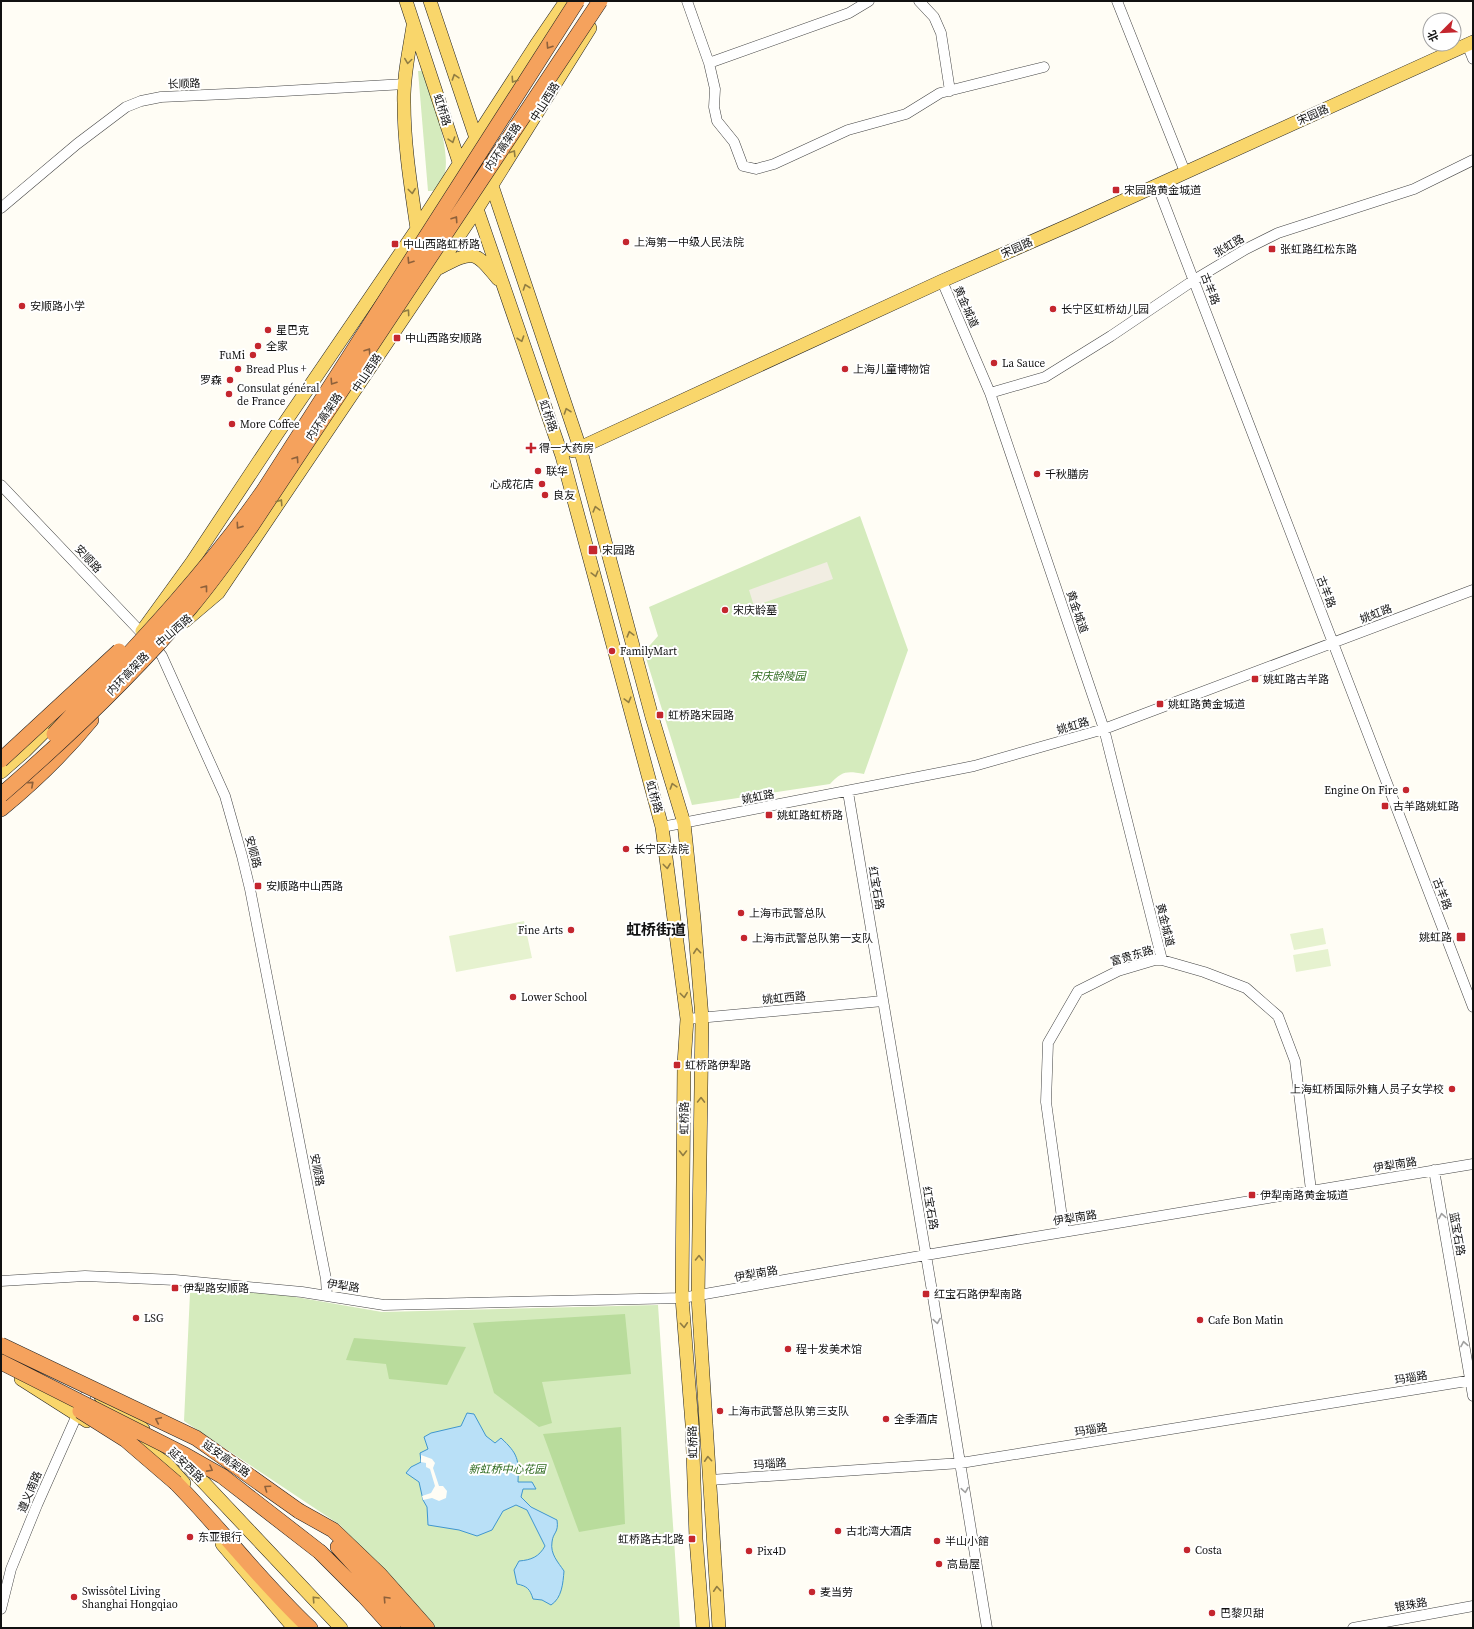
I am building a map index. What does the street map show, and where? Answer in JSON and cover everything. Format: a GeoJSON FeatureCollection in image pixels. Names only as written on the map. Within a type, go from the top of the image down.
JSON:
{"type":"FeatureCollection","features":[{"type":"Feature","properties":{"kind":"highway","name":"内环高架路"},"geometry":{"type":"LineString","coordinates":[[1,784],[33,756],[123,660],[210,562],[236,529],[264,490],[577,1]]}},
{"type":"Feature","properties":{"kind":"highway","name":"内环高架路"},"geometry":{"type":"LineString","coordinates":[[1,795],[30,770],[126,677],[190,607],[250,528],[600,1]]}},
{"type":"Feature","properties":{"kind":"highway"},"geometry":{"type":"LineString","coordinates":[[1,760],[108,662],[210,562]]}},
{"type":"Feature","properties":{"kind":"highway"},"geometry":{"type":"LineString","coordinates":[[1,809],[33,783],[72,744],[126,677]]}},
{"type":"Feature","properties":{"kind":"highway","name":"延安高架路"},"geometry":{"type":"LineString","coordinates":[[1,1345],[196,1438],[299,1511],[331,1540],[412,1628]]}},
{"type":"Feature","properties":{"kind":"highway","name":"延安高架路"},"geometry":{"type":"LineString","coordinates":[[1,1363],[185,1455],[222,1476],[320,1552],[364,1596],[393,1628]]}},
{"type":"Feature","properties":{"kind":"highway"},"geometry":{"type":"LineString","coordinates":[[24,1374],[126,1440],[176,1483],[195,1502],[287,1606],[310,1628]]}},
{"type":"Feature","properties":{"kind":"highway"},"geometry":{"type":"LineString","coordinates":[[299,1511],[334,1530],[380,1575],[427,1628]]}},
{"type":"Feature","properties":{"kind":"main road","name":"虹桥路"},"geometry":{"type":"LineString","coordinates":[[406,1],[459,162],[477,209],[562,456],[662,827],[687,1019],[684,1064],[682,1298],[692,1424],[696,1539],[702,1628]]}},
{"type":"Feature","properties":{"kind":"main road","name":"虹桥路"},"geometry":{"type":"LineString","coordinates":[[430,1],[580,448],[652,717],[684,824],[702,1018],[698,1296],[719,1628]]}},
{"type":"Feature","properties":{"kind":"main road","name":"中山西路"},"geometry":{"type":"LineString","coordinates":[[1,772],[25,751],[141,633],[192,562],[416,229],[475,137],[566,1]]}},
{"type":"Feature","properties":{"kind":"main road","name":"中山西路"},"geometry":{"type":"LineString","coordinates":[[1,795],[66,738],[155,647],[218,593],[477,209],[607,1]]}},
{"type":"Feature","properties":{"kind":"main road"},"geometry":{"type":"LineString","coordinates":[[414,23],[405,84],[404,102],[406,144],[416,229]]}},
{"type":"Feature","properties":{"kind":"main road","name":"宋园路"},"geometry":{"type":"LineString","coordinates":[[562,456],[942,281],[1470,43]]}},
{"type":"Feature","properties":{"kind":"main road"},"geometry":{"type":"LineString","coordinates":[[467,114],[478,117],[492,112]]}},
{"type":"Feature","properties":{"kind":"main road"},"geometry":{"type":"LineString","coordinates":[[437,268],[458,258],[473,255],[481,258],[503,285]]}},
{"type":"Feature","properties":{"kind":"main road","name":"延安西路"},"geometry":{"type":"LineString","coordinates":[[1,1338],[74,1377],[83,1401],[116,1442],[162,1478],[206,1526],[294,1628]]}},
{"type":"Feature","properties":{"kind":"main road","name":"延安西路"},"geometry":{"type":"LineString","coordinates":[[1,1354],[83,1401],[167,1464],[313,1628]]}},
{"type":"Feature","properties":{"kind":"main road","name":"延安西路"},"geometry":{"type":"LineString","coordinates":[[1,1363],[83,1401]]}},
{"type":"Feature","properties":{"kind":"main road","name":"延安西路"},"geometry":{"type":"LineString","coordinates":[[1,1370],[83,1401],[121,1412],[179,1456],[341,1628]]}},
{"type":"Feature","properties":{"kind":"street"},"geometry":{"type":"LineString","coordinates":[[687,1],[709,63],[714,90],[714,108],[717,121],[734,142],[743,166],[756,169],[774,164],[848,130],[906,114],[940,93],[1044,67]]}},
{"type":"Feature","properties":{"kind":"street"},"geometry":{"type":"LineString","coordinates":[[709,63],[849,13],[869,1]]}},
{"type":"Feature","properties":{"kind":"street"},"geometry":{"type":"LineString","coordinates":[[919,1],[934,17],[941,33],[950,91]]}},
{"type":"Feature","properties":{"kind":"street"},"geometry":{"type":"LineString","coordinates":[[1117,1],[1185,172]]}},
{"type":"Feature","properties":{"kind":"street"},"geometry":{"type":"LineString","coordinates":[[1470,43],[1473,59]]}},
{"type":"Feature","properties":{"kind":"street","name":"长顺路"},"geometry":{"type":"LineString","coordinates":[[1,208],[76,144],[126,107],[141,101],[161,97],[405,84]]}},
{"type":"Feature","properties":{"kind":"street","name":"张虹路"},"geometry":{"type":"LineString","coordinates":[[990,393],[1045,377],[1111,336],[1194,280],[1246,249],[1278,233],[1408,191],[1473,160]]}},
{"type":"Feature","properties":{"kind":"street","name":"古羊路"},"geometry":{"type":"LineString","coordinates":[[1157,185],[1473,1007]]}},
{"type":"Feature","properties":{"kind":"street","name":"黄金城道"},"geometry":{"type":"LineString","coordinates":[[942,281],[990,393],[1104,729],[1162,960]]}},
{"type":"Feature","properties":{"kind":"street","name":"安顺路"},"geometry":{"type":"LineString","coordinates":[[1,485],[162,656],[175,681],[225,796],[242,856],[319,1243],[327,1296]]}},
{"type":"Feature","properties":{"kind":"street","name":"姚虹路"},"geometry":{"type":"LineString","coordinates":[[662,827],[848,792],[974,766],[1104,729],[1473,590]]}},
{"type":"Feature","properties":{"kind":"street","name":"红宝石路"},"geometry":{"type":"LineString","coordinates":[[848,792],[961,1463],[987,1628]]}},
{"type":"Feature","properties":{"kind":"street","name":"富贵东路"},"geometry":{"type":"LineString","coordinates":[[1064,1232],[1046,1102],[1048,1043],[1078,991],[1118,971],[1155,960],[1162,960],[1204,972],[1246,988],[1278,1016],[1295,1061],[1311,1190]]}},
{"type":"Feature","properties":{"kind":"street","name":"姚虹西路"},"geometry":{"type":"LineString","coordinates":[[687,1019],[883,1001]]}},
{"type":"Feature","properties":{"kind":"street","name":"伊犁南路"},"geometry":{"type":"LineString","coordinates":[[682,1298],[926,1255],[1473,1164]]}},
{"type":"Feature","properties":{"kind":"street","name":"蓝宝石路"},"geometry":{"type":"LineString","coordinates":[[1434,1170],[1472,1380],[1473,1396]]}},
{"type":"Feature","properties":{"kind":"street","name":"伊犁路"},"geometry":{"type":"LineString","coordinates":[[1,1281],[85,1276],[175,1280],[327,1296],[384,1305],[682,1298]]}},
{"type":"Feature","properties":{"kind":"street","name":"玛瑙路"},"geometry":{"type":"LineString","coordinates":[[710,1480],[961,1463],[1472,1380]]}},
{"type":"Feature","properties":{"kind":"street","name":"遵义南路"},"geometry":{"type":"LineString","coordinates":[[1,1609],[11,1569],[37,1504],[83,1401]]}},
{"type":"Feature","properties":{"kind":"street","name":"银珠路"},"geometry":{"type":"LineString","coordinates":[[1353,1628],[1473,1606]]}},
{"type":"Feature","properties":{"kind":"green space"},"geometry":{"type":"Polygon","coordinates":[[[418,71],[423,71],[431,95],[444,141],[446,156],[446,168],[443,179],[433,191],[428,191],[418,71]]]}},
{"type":"Feature","properties":{"kind":"green space","name":"宋庆龄陵园"},"geometry":{"type":"Polygon","coordinates":[[[860,516],[908,650],[864,774],[849,772],[842,774],[830,784],[692,805],[644,652],[658,636],[649,607],[860,516]]]}},
{"type":"Feature","properties":{"kind":"green space"},"geometry":{"type":"Polygon","coordinates":[[[524,921],[532,958],[456,972],[449,936],[524,921]]]}},
{"type":"Feature","properties":{"kind":"green space"},"geometry":{"type":"Polygon","coordinates":[[[1323,928],[1326,944],[1294,950],[1290,934],[1323,928]]]}},
{"type":"Feature","properties":{"kind":"green space"},"geometry":{"type":"Polygon","coordinates":[[[1328,949],[1331,966],[1296,972],[1293,955],[1328,949]]]}},
{"type":"Feature","properties":{"kind":"green space","name":"新虹桥中心花园"},"geometry":{"type":"Polygon","coordinates":[[[255,1290],[382,1312],[658,1305],[680,1628],[435,1628],[340,1525],[184,1421],[190,1293],[255,1290]]]}},
{"type":"Feature","properties":{"kind":"green space"},"geometry":{"type":"Polygon","coordinates":[[[625,1314],[631,1374],[542,1382],[552,1423],[539,1427],[494,1393],[473,1323],[625,1314]]]}},
{"type":"Feature","properties":{"kind":"green space"},"geometry":{"type":"Polygon","coordinates":[[[354,1338],[466,1347],[447,1385],[389,1379],[386,1364],[346,1360],[354,1338]]]}},
{"type":"Feature","properties":{"kind":"green space"},"geometry":{"type":"Polygon","coordinates":[[[621,1427],[625,1524],[579,1532],[543,1434],[621,1427]]]}},
{"type":"Feature","properties":{"kind":"shaded area"},"geometry":{"type":"Polygon","coordinates":[[[827,562],[833,579],[754,606],[749,590],[827,562]]]}},
{"type":"Feature","properties":{"kind":"water"},"geometry":{"type":"Polygon","coordinates":[[[467,1413],[474,1414],[486,1436],[495,1443],[501,1438],[511,1448],[518,1462],[518,1482],[532,1482],[536,1489],[523,1489],[521,1497],[531,1507],[557,1520],[557,1530],[553,1536],[552,1550],[555,1558],[564,1571],[560,1594],[551,1605],[542,1600],[533,1599],[528,1588],[517,1584],[514,1570],[519,1561],[534,1557],[540,1553],[545,1546],[527,1510],[516,1505],[503,1511],[492,1530],[477,1536],[459,1530],[428,1525],[427,1507],[423,1500],[419,1482],[406,1473],[411,1467],[421,1462],[420,1453],[428,1449],[424,1437],[431,1433],[461,1426],[467,1413]]]}},
{"type":"Feature","properties":{"kind":"pier"},"geometry":{"type":"Polygon","coordinates":[[[421,1455],[432,1459],[435,1463],[433,1468],[439,1486],[443,1486],[447,1491],[446,1498],[439,1501],[432,1498],[423,1500],[422,1496],[431,1493],[435,1486],[430,1469],[426,1467],[426,1463],[421,1462],[421,1455]]]}},
{"type":"Feature","properties":{"kind":"place","name":"宋园路黄金城道"},"geometry":{"type":"Point","coordinates":[1116,190]}},
{"type":"Feature","properties":{"kind":"place","name":"上海第一中级人民法院"},"geometry":{"type":"Point","coordinates":[626,242]}},
{"type":"Feature","properties":{"kind":"place","name":"中山西路虹桥路"},"geometry":{"type":"Point","coordinates":[395,244]}},
{"type":"Feature","properties":{"kind":"place","name":"张虹路红松东路"},"geometry":{"type":"Point","coordinates":[1272,249]}},
{"type":"Feature","properties":{"kind":"place","name":"安顺路小学"},"geometry":{"type":"Point","coordinates":[22,306]}},
{"type":"Feature","properties":{"kind":"place","name":"长宁区虹桥幼儿园"},"geometry":{"type":"Point","coordinates":[1053,309]}},
{"type":"Feature","properties":{"kind":"place","name":"星巴克"},"geometry":{"type":"Point","coordinates":[268,330]}},
{"type":"Feature","properties":{"kind":"place","name":"中山西路安顺路"},"geometry":{"type":"Point","coordinates":[397,338]}},
{"type":"Feature","properties":{"kind":"place","name":"全家"},"geometry":{"type":"Point","coordinates":[258,346]}},
{"type":"Feature","properties":{"kind":"place","name":"FuMi"},"geometry":{"type":"Point","coordinates":[253,355]}},
{"type":"Feature","properties":{"kind":"place","name":"La Sauce"},"geometry":{"type":"Point","coordinates":[994,363]}},
{"type":"Feature","properties":{"kind":"place","name":"Bread Plus +"},"geometry":{"type":"Point","coordinates":[238,369]}},
{"type":"Feature","properties":{"kind":"place","name":"上海儿童博物馆"},"geometry":{"type":"Point","coordinates":[845,369]}},
{"type":"Feature","properties":{"kind":"place","name":"罗森"},"geometry":{"type":"Point","coordinates":[230,380]}},
{"type":"Feature","properties":{"kind":"place","name":"Consulat général de France"},"geometry":{"type":"Point","coordinates":[229,394]}},
{"type":"Feature","properties":{"kind":"place","name":"More Coffee"},"geometry":{"type":"Point","coordinates":[232,424]}},
{"type":"Feature","properties":{"kind":"place","name":"得一大药房"},"geometry":{"type":"Point","coordinates":[531,448]}},
{"type":"Feature","properties":{"kind":"place","name":"联华"},"geometry":{"type":"Point","coordinates":[538,471]}},
{"type":"Feature","properties":{"kind":"place","name":"千秋膳房"},"geometry":{"type":"Point","coordinates":[1037,474]}},
{"type":"Feature","properties":{"kind":"place","name":"心成花店"},"geometry":{"type":"Point","coordinates":[542,484]}},
{"type":"Feature","properties":{"kind":"place","name":"良友"},"geometry":{"type":"Point","coordinates":[545,495]}},
{"type":"Feature","properties":{"kind":"place","name":"宋园路"},"geometry":{"type":"Point","coordinates":[593,550]}},
{"type":"Feature","properties":{"kind":"place","name":"宋庆龄墓"},"geometry":{"type":"Point","coordinates":[725,610]}},
{"type":"Feature","properties":{"kind":"place","name":"FamilyMart"},"geometry":{"type":"Point","coordinates":[612,651]}},
{"type":"Feature","properties":{"kind":"place","name":"姚虹路古羊路"},"geometry":{"type":"Point","coordinates":[1255,679]}},
{"type":"Feature","properties":{"kind":"place","name":"姚虹路黄金城道"},"geometry":{"type":"Point","coordinates":[1160,704]}},
{"type":"Feature","properties":{"kind":"place","name":"虹桥路宋园路"},"geometry":{"type":"Point","coordinates":[660,715]}},
{"type":"Feature","properties":{"kind":"place","name":"Engine On Fire"},"geometry":{"type":"Point","coordinates":[1406,790]}},
{"type":"Feature","properties":{"kind":"place","name":"古羊路姚虹路"},"geometry":{"type":"Point","coordinates":[1385,806]}},
{"type":"Feature","properties":{"kind":"place","name":"姚虹路虹桥路"},"geometry":{"type":"Point","coordinates":[769,815]}},
{"type":"Feature","properties":{"kind":"place","name":"长宁区法院"},"geometry":{"type":"Point","coordinates":[626,849]}},
{"type":"Feature","properties":{"kind":"place","name":"安顺路中山西路"},"geometry":{"type":"Point","coordinates":[258,886]}},
{"type":"Feature","properties":{"kind":"place","name":"上海市武警总队"},"geometry":{"type":"Point","coordinates":[741,913]}},
{"type":"Feature","properties":{"kind":"place","name":"Fine Arts"},"geometry":{"type":"Point","coordinates":[571,930]}},
{"type":"Feature","properties":{"kind":"place","name":"姚虹路"},"geometry":{"type":"Point","coordinates":[1461,937]}},
{"type":"Feature","properties":{"kind":"place","name":"上海市武警总队第一支队"},"geometry":{"type":"Point","coordinates":[744,938]}},
{"type":"Feature","properties":{"kind":"place","name":"Lower School"},"geometry":{"type":"Point","coordinates":[513,997]}},
{"type":"Feature","properties":{"kind":"place","name":"虹桥路伊犁路"},"geometry":{"type":"Point","coordinates":[677,1065]}},
{"type":"Feature","properties":{"kind":"place","name":"上海虹桥国际外籍人员子女学校"},"geometry":{"type":"Point","coordinates":[1452,1089]}},
{"type":"Feature","properties":{"kind":"place","name":"伊犁南路黄金城道"},"geometry":{"type":"Point","coordinates":[1252,1195]}},
{"type":"Feature","properties":{"kind":"place","name":"伊犁路安顺路"},"geometry":{"type":"Point","coordinates":[175,1288]}},
{"type":"Feature","properties":{"kind":"place","name":"红宝石路伊犁南路"},"geometry":{"type":"Point","coordinates":[926,1294]}},
{"type":"Feature","properties":{"kind":"place","name":"LSG"},"geometry":{"type":"Point","coordinates":[136,1318]}},
{"type":"Feature","properties":{"kind":"place","name":"Cafe Bon Matin"},"geometry":{"type":"Point","coordinates":[1200,1320]}},
{"type":"Feature","properties":{"kind":"place","name":"程十发美术馆"},"geometry":{"type":"Point","coordinates":[788,1349]}},
{"type":"Feature","properties":{"kind":"place","name":"上海市武警总队第三支队"},"geometry":{"type":"Point","coordinates":[720,1411]}},
{"type":"Feature","properties":{"kind":"place","name":"全季酒店"},"geometry":{"type":"Point","coordinates":[886,1419]}},
{"type":"Feature","properties":{"kind":"place","name":"古北湾大酒店"},"geometry":{"type":"Point","coordinates":[838,1531]}},
{"type":"Feature","properties":{"kind":"place","name":"东亚银行"},"geometry":{"type":"Point","coordinates":[190,1537]}},
{"type":"Feature","properties":{"kind":"place","name":"虹桥路古北路"},"geometry":{"type":"Point","coordinates":[692,1539]}},
{"type":"Feature","properties":{"kind":"place","name":"半山小館"},"geometry":{"type":"Point","coordinates":[937,1541]}},
{"type":"Feature","properties":{"kind":"place","name":"Costa"},"geometry":{"type":"Point","coordinates":[1187,1550]}},
{"type":"Feature","properties":{"kind":"place","name":"Pix4D"},"geometry":{"type":"Point","coordinates":[749,1551]}},
{"type":"Feature","properties":{"kind":"place","name":"高島屋"},"geometry":{"type":"Point","coordinates":[939,1564]}},
{"type":"Feature","properties":{"kind":"place","name":"麦当劳"},"geometry":{"type":"Point","coordinates":[812,1592]}},
{"type":"Feature","properties":{"kind":"place","name":"Swissôtel Living Shanghai Hongqiao"},"geometry":{"type":"Point","coordinates":[74,1597]}},
{"type":"Feature","properties":{"kind":"place","name":"巴黎贝甜"},"geometry":{"type":"Point","coordinates":[1212,1613]}},
{"type":"Feature","properties":{"kind":"district","name":"虹桥街道"},"geometry":{"type":"Point","coordinates":[656,929]}}]}
